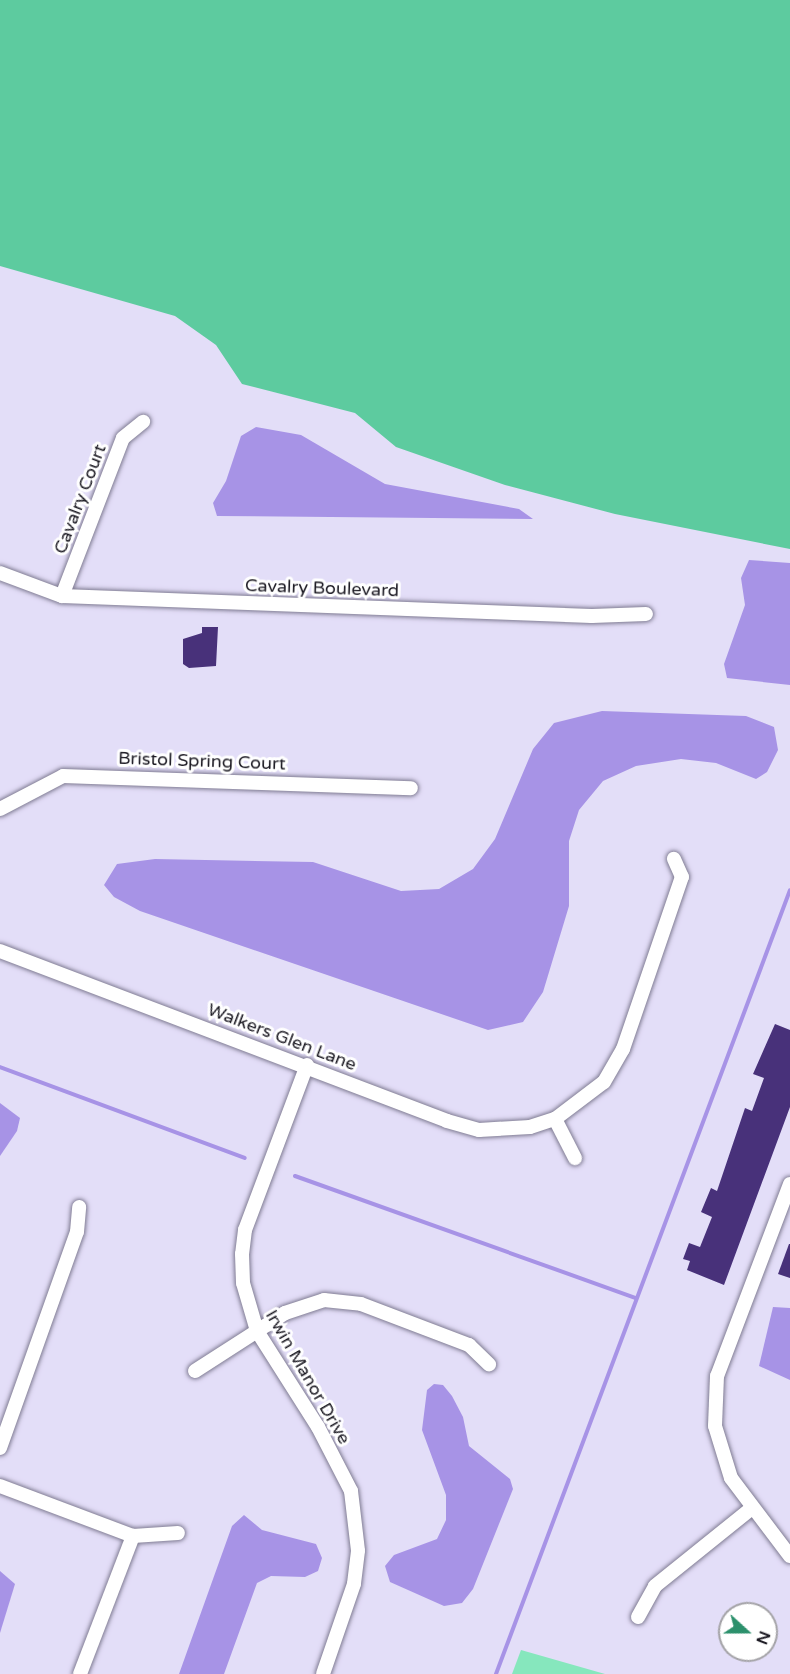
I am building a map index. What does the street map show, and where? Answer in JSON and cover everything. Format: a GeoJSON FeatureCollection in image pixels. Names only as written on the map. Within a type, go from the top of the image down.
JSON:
{"type":"FeatureCollection","features":[{"type":"Feature","properties":{"kind":"street","name":"Cavalry Court"},"geometry":{"type":"LineString","coordinates":[[62,596],[123,438],[143,422]]}},
{"type":"Feature","properties":{"kind":"street","name":"Cavalry Boulevard"},"geometry":{"type":"LineString","coordinates":[[0,573],[62,596],[592,616],[646,614]]}},
{"type":"Feature","properties":{"kind":"street","name":"Bristol Spring Court"},"geometry":{"type":"LineString","coordinates":[[0,809],[63,776],[411,788]]}},
{"type":"Feature","properties":{"kind":"street"},"geometry":{"type":"LineString","coordinates":[[575,1158],[555,1119],[604,1082],[623,1049],[682,877],[674,859]]}},
{"type":"Feature","properties":{"kind":"street","name":"Walkers Glen Lane"},"geometry":{"type":"LineString","coordinates":[[0,951],[479,1130],[530,1127],[555,1119]]}},
{"type":"Feature","properties":{"kind":"street","name":"Irwin Manor Drive"},"geometry":{"type":"LineString","coordinates":[[307,1065],[243,1239],[243,1283],[257,1331],[318,1427],[351,1491],[358,1551],[354,1584],[323,1674]]}},
{"type":"Feature","properties":{"kind":"street"},"geometry":{"type":"LineString","coordinates":[[790,1184],[786,1208],[725,1352],[716,1391],[721,1457],[752,1509],[790,1556]]}},
{"type":"Feature","properties":{"kind":"street"},"geometry":{"type":"LineString","coordinates":[[0,1448],[77,1232],[79,1207]]}},
{"type":"Feature","properties":{"kind":"street"},"geometry":{"type":"LineString","coordinates":[[195,1371],[300,1305],[336,1299],[361,1304],[470,1345],[489,1364]]}},
{"type":"Feature","properties":{"kind":"street"},"geometry":{"type":"LineString","coordinates":[[0,1486],[133,1536],[178,1533]]}},
{"type":"Feature","properties":{"kind":"street"},"geometry":{"type":"LineString","coordinates":[[638,1617],[655,1586],[752,1509]]}},
{"type":"Feature","properties":{"kind":"street"},"geometry":{"type":"LineString","coordinates":[[80,1674],[133,1536]]}},
{"type":"Feature","properties":{"kind":"green space"},"geometry":{"type":"Polygon","coordinates":[[[0,0],[790,0],[790,549],[615,514],[505,485],[396,447],[355,413],[242,384],[216,345],[175,316],[0,266],[0,0]]]}},
{"type":"Feature","properties":{"kind":"green space"},"geometry":{"type":"Polygon","coordinates":[[[521,1650],[605,1674],[512,1674],[521,1650]]]}},
{"type":"Feature","properties":{"kind":"shaded area"},"geometry":{"type":"Polygon","coordinates":[[[256,427],[301,435],[385,484],[519,509],[533,519],[217,516],[213,503],[226,481],[241,436],[256,427]]]}},
{"type":"Feature","properties":{"kind":"shaded area"},"geometry":{"type":"Polygon","coordinates":[[[749,560],[790,563],[790,685],[727,678],[724,664],[745,605],[741,578],[749,560]]]}},
{"type":"Feature","properties":{"kind":"shaded area"},"geometry":{"type":"Polygon","coordinates":[[[602,711],[746,716],[774,727],[778,750],[767,772],[756,779],[716,763],[681,759],[636,766],[603,781],[579,810],[569,841],[569,906],[543,992],[523,1022],[488,1030],[140,911],[114,897],[104,885],[117,864],[155,859],[313,862],[401,891],[439,889],[473,869],[495,839],[533,749],[554,723],[602,711]]]}},
{"type":"Feature","properties":{"kind":"shaded area"},"geometry":{"type":"Polygon","coordinates":[[[0,1103],[20,1118],[17,1131],[0,1156],[0,1103]]]}},
{"type":"Feature","properties":{"kind":"shaded area"},"geometry":{"type":"Polygon","coordinates":[[[773,1307],[790,1308],[790,1380],[759,1366],[773,1307]]]}},
{"type":"Feature","properties":{"kind":"shaded area"},"geometry":{"type":"Polygon","coordinates":[[[434,1384],[443,1385],[452,1396],[463,1417],[469,1446],[510,1479],[513,1489],[473,1589],[462,1603],[444,1606],[390,1582],[385,1566],[394,1555],[437,1539],[446,1520],[446,1495],[422,1430],[427,1390],[434,1384]]]}},
{"type":"Feature","properties":{"kind":"shaded area"},"geometry":{"type":"Polygon","coordinates":[[[244,1515],[262,1530],[316,1544],[322,1558],[318,1571],[305,1577],[271,1576],[257,1583],[224,1674],[179,1674],[232,1526],[244,1515]]]}},
{"type":"Feature","properties":{"kind":"shaded area"},"geometry":{"type":"Polygon","coordinates":[[[0,1571],[15,1584],[0,1633],[0,1571]]]}},
{"type":"Feature","properties":{"kind":"building"},"geometry":{"type":"Polygon","coordinates":[[[202,627],[218,627],[216,666],[189,668],[183,664],[183,639],[202,633],[202,627]]]}},
{"type":"Feature","properties":{"kind":"building"},"geometry":{"type":"Polygon","coordinates":[[[775,1024],[790,1030],[790,1107],[724,1285],[687,1270],[690,1261],[683,1259],[689,1243],[700,1247],[712,1217],[701,1212],[711,1188],[717,1191],[745,1108],[752,1111],[764,1078],[753,1074],[775,1024]]]}},
{"type":"Feature","properties":{"kind":"building"},"geometry":{"type":"Polygon","coordinates":[[[790,1244],[790,1278],[778,1274],[790,1244]]]}},
{"type":"Feature","properties":{"kind":"waterway"},"geometry":{"type":"LineString","coordinates":[[496,1674],[790,890]]}},
{"type":"Feature","properties":{"kind":"waterway"},"geometry":{"type":"LineString","coordinates":[[0,1067],[245,1158]]}},
{"type":"Feature","properties":{"kind":"waterway"},"geometry":{"type":"LineString","coordinates":[[295,1176],[636,1298]]}}]}
